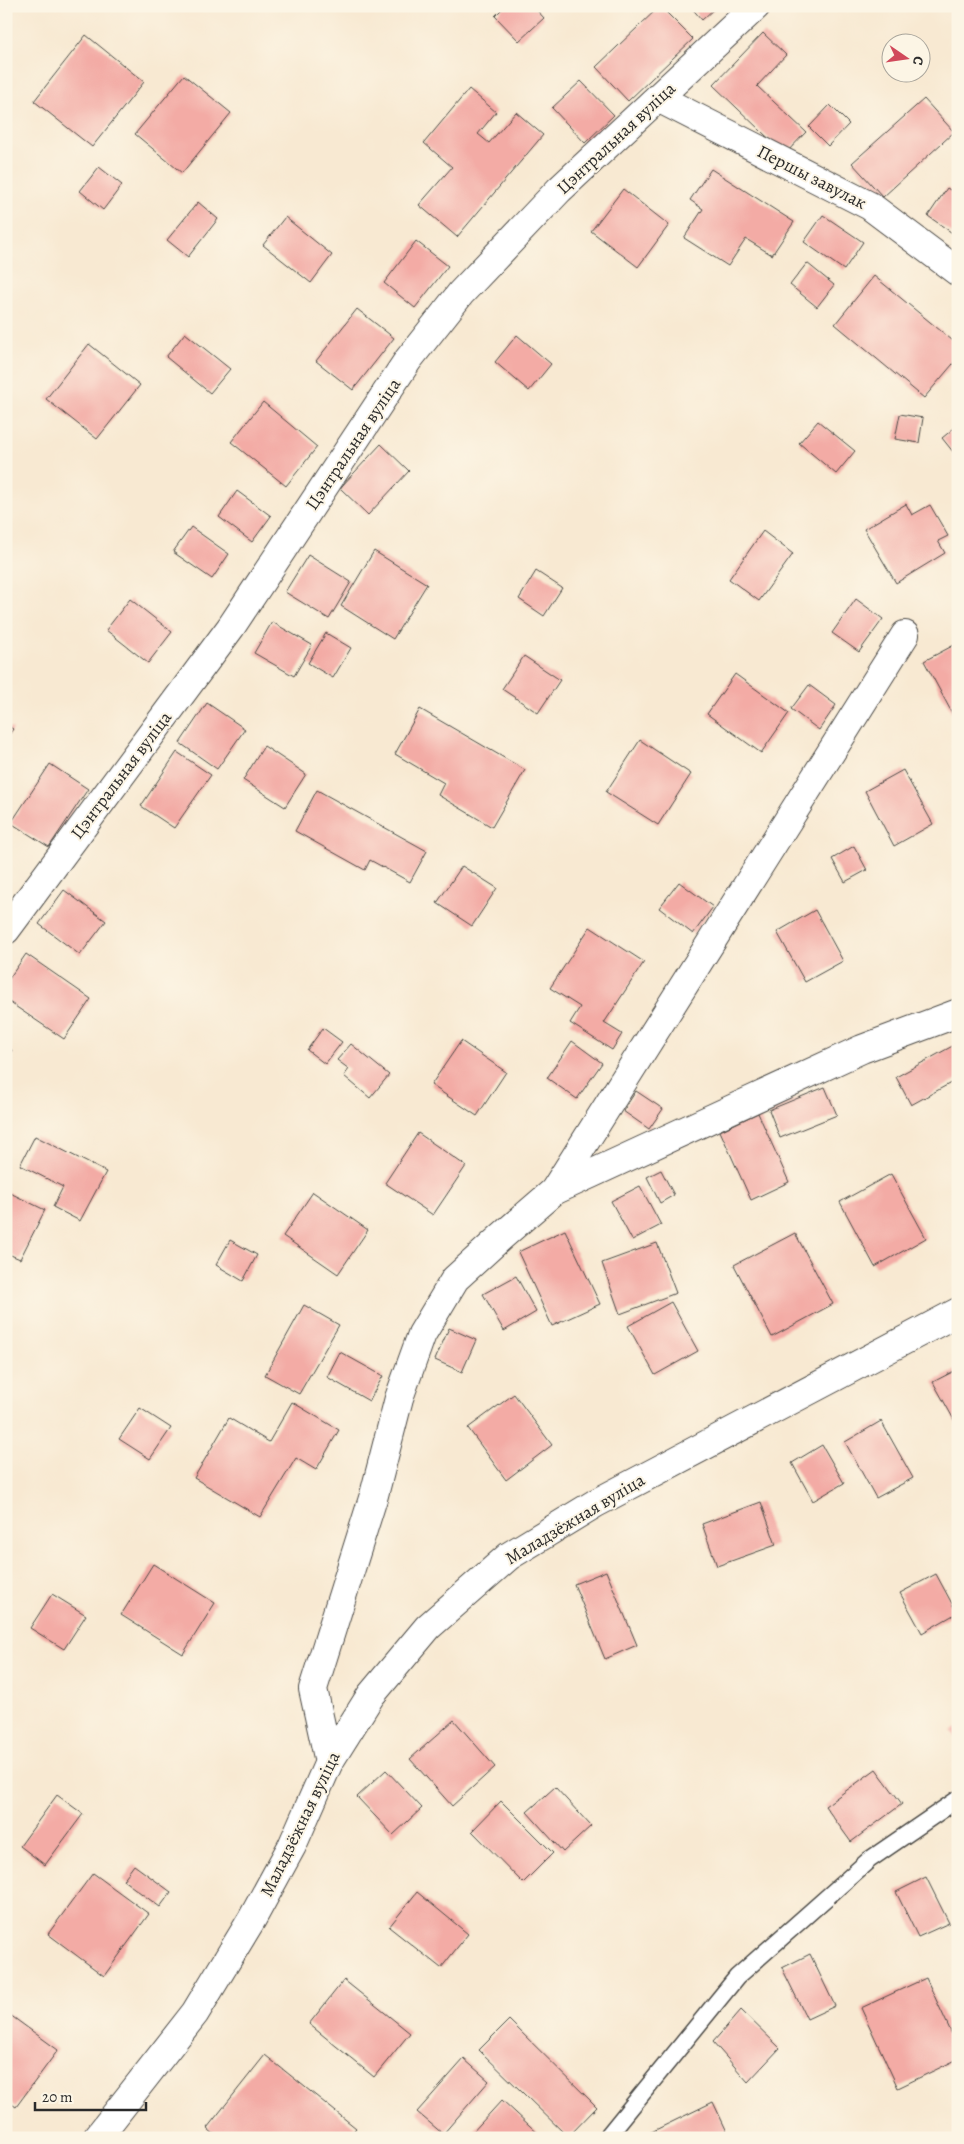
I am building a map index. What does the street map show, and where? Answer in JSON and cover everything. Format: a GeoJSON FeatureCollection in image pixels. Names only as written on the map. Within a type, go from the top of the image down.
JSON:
{"type":"FeatureCollection","features":[{"type":"Feature","properties":{"kind":"street","name":"Цэнтральная вуліца"},"geometry":{"type":"LineString","coordinates":[[6,930],[231,627],[414,352],[461,293],[559,190],[756,6]]}},
{"type":"Feature","properties":{"kind":"street","name":"Першы завулак"},"geometry":{"type":"LineString","coordinates":[[658,98],[870,206],[958,272]]}},
{"type":"Feature","properties":{"kind":"street"},"geometry":{"type":"LineString","coordinates":[[554,1191],[905,635]]}},
{"type":"Feature","properties":{"kind":"street"},"geometry":{"type":"LineString","coordinates":[[329,1762],[312,1689],[374,1495],[399,1398],[422,1334],[456,1279],[554,1191],[862,1049],[958,1014]]}},
{"type":"Feature","properties":{"kind":"street","name":"Маладзёжная вуліца"},"geometry":{"type":"LineString","coordinates":[[97,2138],[195,2013],[292,1846],[329,1762],[371,1695],[428,1627],[509,1556],[596,1503],[958,1312]]}},
{"type":"Feature","properties":{"kind":"lane"},"geometry":{"type":"LineString","coordinates":[[606,2138],[737,1977],[869,1860],[958,1799]]}},
{"type":"Feature","properties":{"kind":"building"},"geometry":{"type":"Polygon","coordinates":[[[505,6],[533,6],[544,18],[519,41],[495,16],[505,6]]]}},
{"type":"Feature","properties":{"kind":"building"},"geometry":{"type":"Polygon","coordinates":[[[660,6],[693,39],[628,101],[596,67],[660,6]]]}},
{"type":"Feature","properties":{"kind":"building"},"geometry":{"type":"Polygon","coordinates":[[[690,6],[717,6],[702,20],[690,6]]]}},
{"type":"Feature","properties":{"kind":"building"},"geometry":{"type":"Polygon","coordinates":[[[763,33],[786,55],[757,86],[806,132],[785,154],[713,85],[763,33]]]}},
{"type":"Feature","properties":{"kind":"building"},"geometry":{"type":"Polygon","coordinates":[[[86,35],[144,82],[92,147],[34,101],[86,35]]]}},
{"type":"Feature","properties":{"kind":"building"},"geometry":{"type":"Polygon","coordinates":[[[184,75],[231,113],[182,173],[135,134],[184,75]]]}},
{"type":"Feature","properties":{"kind":"building"},"geometry":{"type":"Polygon","coordinates":[[[581,81],[614,115],[585,143],[552,108],[581,81]]]}},
{"type":"Feature","properties":{"kind":"building"},"geometry":{"type":"Polygon","coordinates":[[[469,89],[496,112],[478,134],[489,143],[516,112],[543,135],[457,237],[419,205],[452,167],[424,143],[469,89]]]}},
{"type":"Feature","properties":{"kind":"building"},"geometry":{"type":"Polygon","coordinates":[[[924,99],[954,132],[883,197],[852,163],[924,99]]]}},
{"type":"Feature","properties":{"kind":"building"},"geometry":{"type":"Polygon","coordinates":[[[830,105],[849,124],[828,146],[809,127],[830,105]]]}},
{"type":"Feature","properties":{"kind":"building"},"geometry":{"type":"Polygon","coordinates":[[[99,167],[122,185],[103,210],[80,191],[99,167]]]}},
{"type":"Feature","properties":{"kind":"building"},"geometry":{"type":"Polygon","coordinates":[[[711,169],[794,222],[772,255],[746,239],[728,266],[684,238],[703,209],[690,200],[711,169]]]}},
{"type":"Feature","properties":{"kind":"building"},"geometry":{"type":"Polygon","coordinates":[[[947,188],[958,195],[958,237],[928,216],[947,188]]]}},
{"type":"Feature","properties":{"kind":"building"},"geometry":{"type":"Polygon","coordinates":[[[623,189],[669,225],[638,267],[591,231],[623,189]]]}},
{"type":"Feature","properties":{"kind":"building"},"geometry":{"type":"Polygon","coordinates":[[[198,202],[218,219],[188,257],[167,240],[198,202]]]}},
{"type":"Feature","properties":{"kind":"building"},"geometry":{"type":"Polygon","coordinates":[[[823,215],[863,242],[844,270],[804,242],[823,215]]]}},
{"type":"Feature","properties":{"kind":"building"},"geometry":{"type":"Polygon","coordinates":[[[285,217],[332,255],[311,283],[263,245],[285,217]]]}},
{"type":"Feature","properties":{"kind":"building"},"geometry":{"type":"Polygon","coordinates":[[[416,241],[448,266],[415,308],[384,283],[416,241]]]}},
{"type":"Feature","properties":{"kind":"building"},"geometry":{"type":"Polygon","coordinates":[[[807,263],[834,285],[817,307],[790,285],[807,263]]]}},
{"type":"Feature","properties":{"kind":"building"},"geometry":{"type":"Polygon","coordinates":[[[874,276],[958,345],[958,358],[924,398],[835,324],[874,276]]]}},
{"type":"Feature","properties":{"kind":"building"},"geometry":{"type":"Polygon","coordinates":[[[357,309],[394,338],[353,390],[316,361],[357,309]]]}},
{"type":"Feature","properties":{"kind":"building"},"geometry":{"type":"Polygon","coordinates":[[[185,333],[230,369],[210,393],[166,357],[185,333]]]}},
{"type":"Feature","properties":{"kind":"building"},"geometry":{"type":"Polygon","coordinates":[[[517,335],[551,364],[529,391],[495,362],[517,335]]]}},
{"type":"Feature","properties":{"kind":"building"},"geometry":{"type":"Polygon","coordinates":[[[89,344],[140,385],[97,439],[46,399],[89,344]]]}},
{"type":"Feature","properties":{"kind":"building"},"geometry":{"type":"Polygon","coordinates":[[[263,402],[317,447],[286,486],[231,442],[263,402]]]}},
{"type":"Feature","properties":{"kind":"building"},"geometry":{"type":"Polygon","coordinates":[[[900,414],[923,418],[919,443],[895,439],[900,414]]]}},
{"type":"Feature","properties":{"kind":"building"},"geometry":{"type":"Polygon","coordinates":[[[818,421],[855,451],[836,474],[799,443],[818,421]]]}},
{"type":"Feature","properties":{"kind":"building"},"geometry":{"type":"Polygon","coordinates":[[[958,425],[958,458],[942,438],[958,425]]]}},
{"type":"Feature","properties":{"kind":"building"},"geometry":{"type":"Polygon","coordinates":[[[381,444],[409,471],[368,515],[340,488],[381,444]]]}},
{"type":"Feature","properties":{"kind":"building"},"geometry":{"type":"Polygon","coordinates":[[[237,491],[271,516],[252,542],[219,517],[237,491]]]}},
{"type":"Feature","properties":{"kind":"building"},"geometry":{"type":"Polygon","coordinates":[[[906,504],[912,515],[930,505],[948,536],[938,541],[945,553],[896,583],[864,529],[906,504]]]}},
{"type":"Feature","properties":{"kind":"building"},"geometry":{"type":"Polygon","coordinates":[[[191,527],[229,554],[212,579],[173,552],[191,527]]]}},
{"type":"Feature","properties":{"kind":"building"},"geometry":{"type":"Polygon","coordinates":[[[763,531],[793,554],[759,601],[729,579],[763,531]]]}},
{"type":"Feature","properties":{"kind":"building"},"geometry":{"type":"Polygon","coordinates":[[[374,551],[427,584],[393,639],[341,606],[374,551]]]}},
{"type":"Feature","properties":{"kind":"building"},"geometry":{"type":"Polygon","coordinates":[[[308,555],[351,582],[329,619],[285,592],[308,555]]]}},
{"type":"Feature","properties":{"kind":"building"},"geometry":{"type":"Polygon","coordinates":[[[536,571],[562,588],[544,616],[519,599],[536,571]]]}},
{"type":"Feature","properties":{"kind":"building"},"geometry":{"type":"Polygon","coordinates":[[[130,599],[172,632],[148,663],[106,630],[130,599]]]}},
{"type":"Feature","properties":{"kind":"building"},"geometry":{"type":"Polygon","coordinates":[[[856,599],[883,619],[859,652],[832,633],[856,599]]]}},
{"type":"Feature","properties":{"kind":"building"},"geometry":{"type":"Polygon","coordinates":[[[272,622],[312,645],[294,676],[254,653],[272,622]]]}},
{"type":"Feature","properties":{"kind":"building"},"geometry":{"type":"Polygon","coordinates":[[[326,633],[351,648],[333,678],[308,663],[326,633]]]}},
{"type":"Feature","properties":{"kind":"building"},"geometry":{"type":"Polygon","coordinates":[[[958,643],[958,724],[924,661],[958,643]]]}},
{"type":"Feature","properties":{"kind":"building"},"geometry":{"type":"Polygon","coordinates":[[[524,656],[560,680],[538,713],[502,689],[524,656]]]}},
{"type":"Feature","properties":{"kind":"building"},"geometry":{"type":"Polygon","coordinates":[[[735,674],[789,713],[761,753],[707,714],[735,674]]]}},
{"type":"Feature","properties":{"kind":"building"},"geometry":{"type":"Polygon","coordinates":[[[809,685],[836,705],[819,730],[791,709],[809,685]]]}},
{"type":"Feature","properties":{"kind":"building"},"geometry":{"type":"Polygon","coordinates":[[[207,703],[245,729],[217,769],[180,743],[207,703]]]}},
{"type":"Feature","properties":{"kind":"building"},"geometry":{"type":"Polygon","coordinates":[[[420,709],[525,770],[492,827],[438,795],[444,783],[395,754],[420,709]]]}},
{"type":"Feature","properties":{"kind":"building"},"geometry":{"type":"Polygon","coordinates":[[[6,725],[13,729],[6,739],[6,725]]]}},
{"type":"Feature","properties":{"kind":"building"},"geometry":{"type":"Polygon","coordinates":[[[640,740],[691,774],[658,825],[606,792],[640,740]]]}},
{"type":"Feature","properties":{"kind":"building"},"geometry":{"type":"Polygon","coordinates":[[[264,746],[306,774],[285,807],[243,780],[264,746]]]}},
{"type":"Feature","properties":{"kind":"building"},"geometry":{"type":"Polygon","coordinates":[[[177,752],[211,775],[174,828],[141,806],[177,752]]]}},
{"type":"Feature","properties":{"kind":"building"},"geometry":{"type":"Polygon","coordinates":[[[50,764],[88,789],[49,847],[11,823],[50,764]]]}},
{"type":"Feature","properties":{"kind":"building"},"geometry":{"type":"Polygon","coordinates":[[[903,770],[933,824],[894,846],[865,791],[903,770]]]}},
{"type":"Feature","properties":{"kind":"building"},"geometry":{"type":"Polygon","coordinates":[[[317,790],[427,851],[410,882],[370,860],[365,870],[295,831],[317,790]]]}},
{"type":"Feature","properties":{"kind":"building"},"geometry":{"type":"Polygon","coordinates":[[[854,846],[867,870],[845,882],[832,859],[854,846]]]}},
{"type":"Feature","properties":{"kind":"building"},"geometry":{"type":"Polygon","coordinates":[[[462,866],[497,888],[472,926],[437,903],[462,866]]]}},
{"type":"Feature","properties":{"kind":"building"},"geometry":{"type":"Polygon","coordinates":[[[679,882],[713,907],[693,934],[659,908],[679,882]]]}},
{"type":"Feature","properties":{"kind":"building"},"geometry":{"type":"Polygon","coordinates":[[[64,890],[106,921],[80,955],[39,924],[64,890]]]}},
{"type":"Feature","properties":{"kind":"building"},"geometry":{"type":"Polygon","coordinates":[[[815,910],[843,961],[805,982],[777,932],[815,910]]]}},
{"type":"Feature","properties":{"kind":"building"},"geometry":{"type":"Polygon","coordinates":[[[590,927],[644,962],[604,1023],[622,1034],[612,1050],[570,1023],[580,1007],[550,988],[590,927]]]}},
{"type":"Feature","properties":{"kind":"building"},"geometry":{"type":"Polygon","coordinates":[[[26,954],[91,999],[64,1039],[6,1000],[6,983],[26,954]]]}},
{"type":"Feature","properties":{"kind":"building"},"geometry":{"type":"Polygon","coordinates":[[[323,1028],[342,1042],[325,1064],[307,1050],[323,1028]]]}},
{"type":"Feature","properties":{"kind":"building"},"geometry":{"type":"Polygon","coordinates":[[[461,1041],[506,1072],[477,1116],[431,1085],[461,1041]]]}},
{"type":"Feature","properties":{"kind":"building"},"geometry":{"type":"Polygon","coordinates":[[[572,1041],[602,1063],[577,1099],[547,1078],[572,1041]]]}},
{"type":"Feature","properties":{"kind":"building"},"geometry":{"type":"Polygon","coordinates":[[[958,1043],[958,1079],[911,1105],[896,1077],[958,1043]]]}},
{"type":"Feature","properties":{"kind":"building"},"geometry":{"type":"Polygon","coordinates":[[[351,1044],[389,1075],[370,1098],[344,1076],[349,1069],[337,1060],[351,1044]]]}},
{"type":"Feature","properties":{"kind":"building"},"geometry":{"type":"Polygon","coordinates":[[[6,1047],[12,1050],[6,1060],[6,1047]]]}},
{"type":"Feature","properties":{"kind":"building"},"geometry":{"type":"Polygon","coordinates":[[[825,1087],[837,1115],[780,1138],[769,1110],[825,1087]]]}},
{"type":"Feature","properties":{"kind":"building"},"geometry":{"type":"Polygon","coordinates":[[[636,1091],[663,1109],[649,1129],[623,1111],[636,1091]]]}},
{"type":"Feature","properties":{"kind":"building"},"geometry":{"type":"Polygon","coordinates":[[[758,1113],[789,1182],[751,1200],[720,1131],[758,1113]]]}},
{"type":"Feature","properties":{"kind":"building"},"geometry":{"type":"Polygon","coordinates":[[[418,1133],[466,1166],[433,1215],[385,1183],[418,1133]]]}},
{"type":"Feature","properties":{"kind":"building"},"geometry":{"type":"Polygon","coordinates":[[[35,1136],[106,1172],[80,1221],[53,1207],[63,1187],[20,1165],[35,1136]]]}},
{"type":"Feature","properties":{"kind":"building"},"geometry":{"type":"Polygon","coordinates":[[[661,1170],[674,1195],[660,1203],[647,1177],[661,1170]]]}},
{"type":"Feature","properties":{"kind":"building"},"geometry":{"type":"Polygon","coordinates":[[[891,1174],[926,1238],[875,1267],[840,1202],[891,1174]]]}},
{"type":"Feature","properties":{"kind":"building"},"geometry":{"type":"Polygon","coordinates":[[[640,1186],[661,1225],[632,1240],[611,1201],[640,1186]]]}},
{"type":"Feature","properties":{"kind":"building"},"geometry":{"type":"Polygon","coordinates":[[[6,1191],[45,1210],[20,1259],[6,1253],[6,1191]]]}},
{"type":"Feature","properties":{"kind":"building"},"geometry":{"type":"Polygon","coordinates":[[[313,1192],[368,1230],[338,1274],[283,1236],[313,1192]]]}},
{"type":"Feature","properties":{"kind":"building"},"geometry":{"type":"Polygon","coordinates":[[[565,1230],[600,1304],[552,1326],[518,1252],[565,1230]]]}},
{"type":"Feature","properties":{"kind":"building"},"geometry":{"type":"Polygon","coordinates":[[[795,1233],[833,1304],[772,1337],[734,1265],[795,1233]]]}},
{"type":"Feature","properties":{"kind":"building"},"geometry":{"type":"Polygon","coordinates":[[[230,1240],[257,1255],[243,1281],[216,1265],[230,1240]]]}},
{"type":"Feature","properties":{"kind":"building"},"geometry":{"type":"Polygon","coordinates":[[[657,1243],[676,1293],[620,1314],[602,1263],[657,1243]]]}},
{"type":"Feature","properties":{"kind":"building"},"geometry":{"type":"Polygon","coordinates":[[[516,1276],[536,1312],[504,1331],[483,1294],[516,1276]]]}},
{"type":"Feature","properties":{"kind":"building"},"geometry":{"type":"Polygon","coordinates":[[[671,1302],[698,1351],[655,1375],[628,1326],[671,1302]]]}},
{"type":"Feature","properties":{"kind":"building"},"geometry":{"type":"Polygon","coordinates":[[[304,1305],[339,1325],[299,1394],[265,1375],[304,1305]]]}},
{"type":"Feature","properties":{"kind":"building"},"geometry":{"type":"Polygon","coordinates":[[[449,1328],[476,1340],[462,1372],[435,1360],[449,1328]]]}},
{"type":"Feature","properties":{"kind":"building"},"geometry":{"type":"Polygon","coordinates":[[[340,1352],[383,1376],[369,1401],[327,1377],[340,1352]]]}},
{"type":"Feature","properties":{"kind":"building"},"geometry":{"type":"Polygon","coordinates":[[[958,1369],[958,1427],[933,1382],[958,1369]]]}},
{"type":"Feature","properties":{"kind":"building"},"geometry":{"type":"Polygon","coordinates":[[[514,1394],[552,1445],[506,1480],[468,1428],[514,1394]]]}},
{"type":"Feature","properties":{"kind":"building"},"geometry":{"type":"Polygon","coordinates":[[[292,1402],[339,1430],[316,1470],[296,1458],[260,1517],[194,1478],[229,1418],[269,1442],[292,1402]]]}},
{"type":"Feature","properties":{"kind":"building"},"geometry":{"type":"Polygon","coordinates":[[[140,1408],[171,1428],[150,1459],[119,1439],[140,1408]]]}},
{"type":"Feature","properties":{"kind":"building"},"geometry":{"type":"Polygon","coordinates":[[[881,1421],[913,1478],[876,1498],[845,1442],[881,1421]]]}},
{"type":"Feature","properties":{"kind":"building"},"geometry":{"type":"Polygon","coordinates":[[[822,1445],[844,1483],[813,1501],[792,1463],[822,1445]]]}},
{"type":"Feature","properties":{"kind":"building"},"geometry":{"type":"Polygon","coordinates":[[[761,1502],[776,1545],[717,1566],[702,1524],[761,1502]]]}},
{"type":"Feature","properties":{"kind":"building"},"geometry":{"type":"Polygon","coordinates":[[[153,1564],[215,1603],[183,1654],[121,1615],[153,1564]]]}},
{"type":"Feature","properties":{"kind":"building"},"geometry":{"type":"Polygon","coordinates":[[[606,1571],[637,1645],[605,1659],[574,1584],[606,1571]]]}},
{"type":"Feature","properties":{"kind":"building"},"geometry":{"type":"Polygon","coordinates":[[[936,1574],[957,1613],[922,1633],[900,1593],[936,1574]]]}},
{"type":"Feature","properties":{"kind":"building"},"geometry":{"type":"Polygon","coordinates":[[[52,1594],[86,1615],[64,1649],[30,1628],[52,1594]]]}},
{"type":"Feature","properties":{"kind":"building"},"geometry":{"type":"Polygon","coordinates":[[[454,1720],[495,1767],[452,1806],[410,1759],[454,1720]]]}},
{"type":"Feature","properties":{"kind":"building"},"geometry":{"type":"Polygon","coordinates":[[[958,1728],[958,1741],[952,1731],[958,1728]]]}},
{"type":"Feature","properties":{"kind":"building"},"geometry":{"type":"Polygon","coordinates":[[[876,1769],[902,1804],[851,1842],[825,1806],[876,1769]]]}},
{"type":"Feature","properties":{"kind":"building"},"geometry":{"type":"Polygon","coordinates":[[[386,1770],[422,1808],[393,1835],[357,1797],[386,1770]]]}},
{"type":"Feature","properties":{"kind":"building"},"geometry":{"type":"Polygon","coordinates":[[[555,1787],[591,1826],[563,1852],[527,1812],[555,1787]]]}},
{"type":"Feature","properties":{"kind":"building"},"geometry":{"type":"Polygon","coordinates":[[[57,1795],[83,1814],[45,1865],[20,1846],[57,1795]]]}},
{"type":"Feature","properties":{"kind":"building"},"geometry":{"type":"Polygon","coordinates":[[[501,1801],[553,1853],[523,1883],[472,1831],[501,1801]]]}},
{"type":"Feature","properties":{"kind":"building"},"geometry":{"type":"Polygon","coordinates":[[[134,1865],[171,1892],[160,1907],[123,1880],[134,1865]]]}},
{"type":"Feature","properties":{"kind":"building"},"geometry":{"type":"Polygon","coordinates":[[[93,1873],[149,1914],[104,1976],[48,1934],[93,1873]]]}},
{"type":"Feature","properties":{"kind":"building"},"geometry":{"type":"Polygon","coordinates":[[[926,1877],[949,1923],[918,1937],[896,1892],[926,1877]]]}},
{"type":"Feature","properties":{"kind":"building"},"geometry":{"type":"Polygon","coordinates":[[[417,1892],[468,1934],[441,1968],[389,1927],[417,1892]]]}},
{"type":"Feature","properties":{"kind":"building"},"geometry":{"type":"Polygon","coordinates":[[[810,1954],[835,2006],[807,2019],[782,1968],[810,1954]]]}},
{"type":"Feature","properties":{"kind":"building"},"geometry":{"type":"Polygon","coordinates":[[[926,1978],[958,2047],[958,2059],[898,2088],[861,2008],[926,1978]]]}},
{"type":"Feature","properties":{"kind":"building"},"geometry":{"type":"Polygon","coordinates":[[[344,1980],[410,2033],[374,2077],[309,2024],[344,1980]]]}},
{"type":"Feature","properties":{"kind":"building"},"geometry":{"type":"Polygon","coordinates":[[[741,2010],[780,2048],[748,2082],[713,2042],[741,2010]]]}},
{"type":"Feature","properties":{"kind":"building"},"geometry":{"type":"Polygon","coordinates":[[[6,2012],[58,2050],[16,2107],[6,2100],[6,2012]]]}},
{"type":"Feature","properties":{"kind":"building"},"geometry":{"type":"Polygon","coordinates":[[[509,2020],[597,2107],[568,2137],[479,2050],[509,2020]]]}},
{"type":"Feature","properties":{"kind":"building"},"geometry":{"type":"Polygon","coordinates":[[[265,2055],[356,2128],[348,2138],[218,2138],[207,2128],[265,2055]]]}},
{"type":"Feature","properties":{"kind":"building"},"geometry":{"type":"Polygon","coordinates":[[[464,2059],[489,2081],[443,2134],[417,2112],[464,2059]]]}},
{"type":"Feature","properties":{"kind":"building"},"geometry":{"type":"Polygon","coordinates":[[[502,2100],[543,2138],[473,2138],[470,2135],[502,2100]]]}},
{"type":"Feature","properties":{"kind":"building"},"geometry":{"type":"Polygon","coordinates":[[[713,2102],[730,2138],[639,2138],[713,2102]]]}}]}
